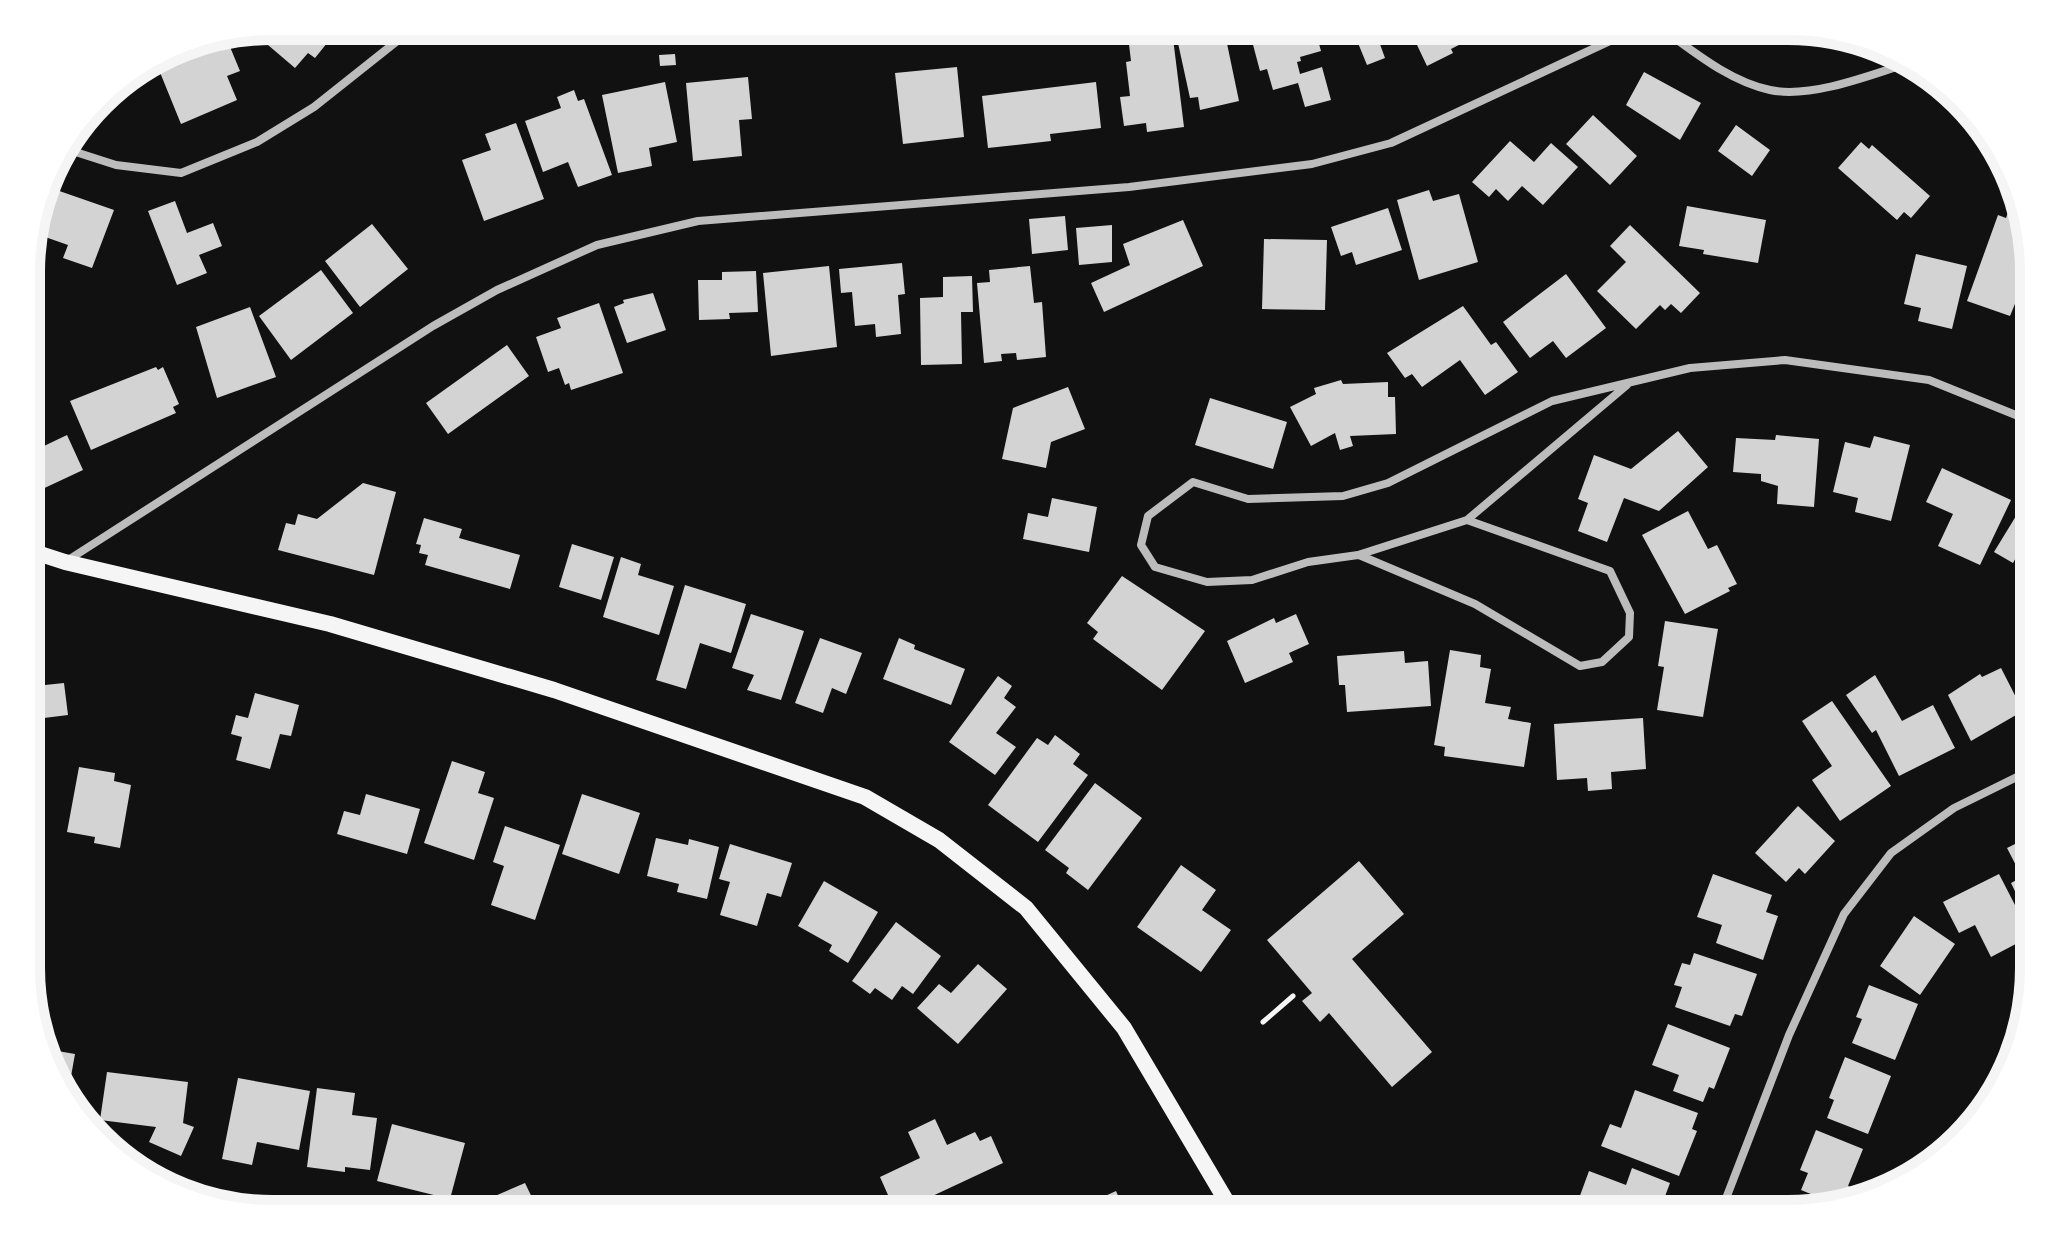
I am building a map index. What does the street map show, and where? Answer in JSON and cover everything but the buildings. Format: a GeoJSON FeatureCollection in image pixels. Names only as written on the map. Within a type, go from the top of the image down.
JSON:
{"type":"FeatureCollection","features":[{"type":"Feature","properties":{"kind":"main road"},"geometry":{"type":"LineString","coordinates":[[40,554],[330,624],[525,681],[741,751],[865,797],[939,840],[1026,908],[1124,1028],[1225,1200]]}},
{"type":"Feature","properties":{"kind":"street"},"geometry":{"type":"LineString","coordinates":[[74,151],[116,165],[181,173],[257,142],[314,107],[398,40]]}},
{"type":"Feature","properties":{"kind":"street"},"geometry":{"type":"LineString","coordinates":[[65,562],[433,326],[497,290],[597,245],[698,221],[1129,187],[1312,164],[1391,143],[1612,40]]}},
{"type":"Feature","properties":{"kind":"street"},"geometry":{"type":"LineString","coordinates":[[1678,40],[1716,67],[1771,90],[1831,87],[1895,67]]}},
{"type":"Feature","properties":{"kind":"street"},"geometry":{"type":"LineString","coordinates":[[1627,385],[1467,520],[1358,555],[1308,562],[1252,580],[1207,582],[1155,567],[1141,545],[1148,516],[1193,482],[1248,499],[1343,496],[1388,483],[1552,401],[1690,368],[1785,360],[1929,380],[2020,417]]}},
{"type":"Feature","properties":{"kind":"street"},"geometry":{"type":"LineString","coordinates":[[1358,555],[1475,604],[1580,666],[1602,662],[1629,637],[1630,613],[1610,571],[1467,520]]}},
{"type":"Feature","properties":{"kind":"street"},"geometry":{"type":"LineString","coordinates":[[1725,1200],[1789,1035],[1844,914],[1891,853],[1954,808],[2020,775]]}},
{"type":"Feature","properties":{"kind":"path"},"geometry":{"type":"LineString","coordinates":[[1263,1022],[1293,996]]}}]}
